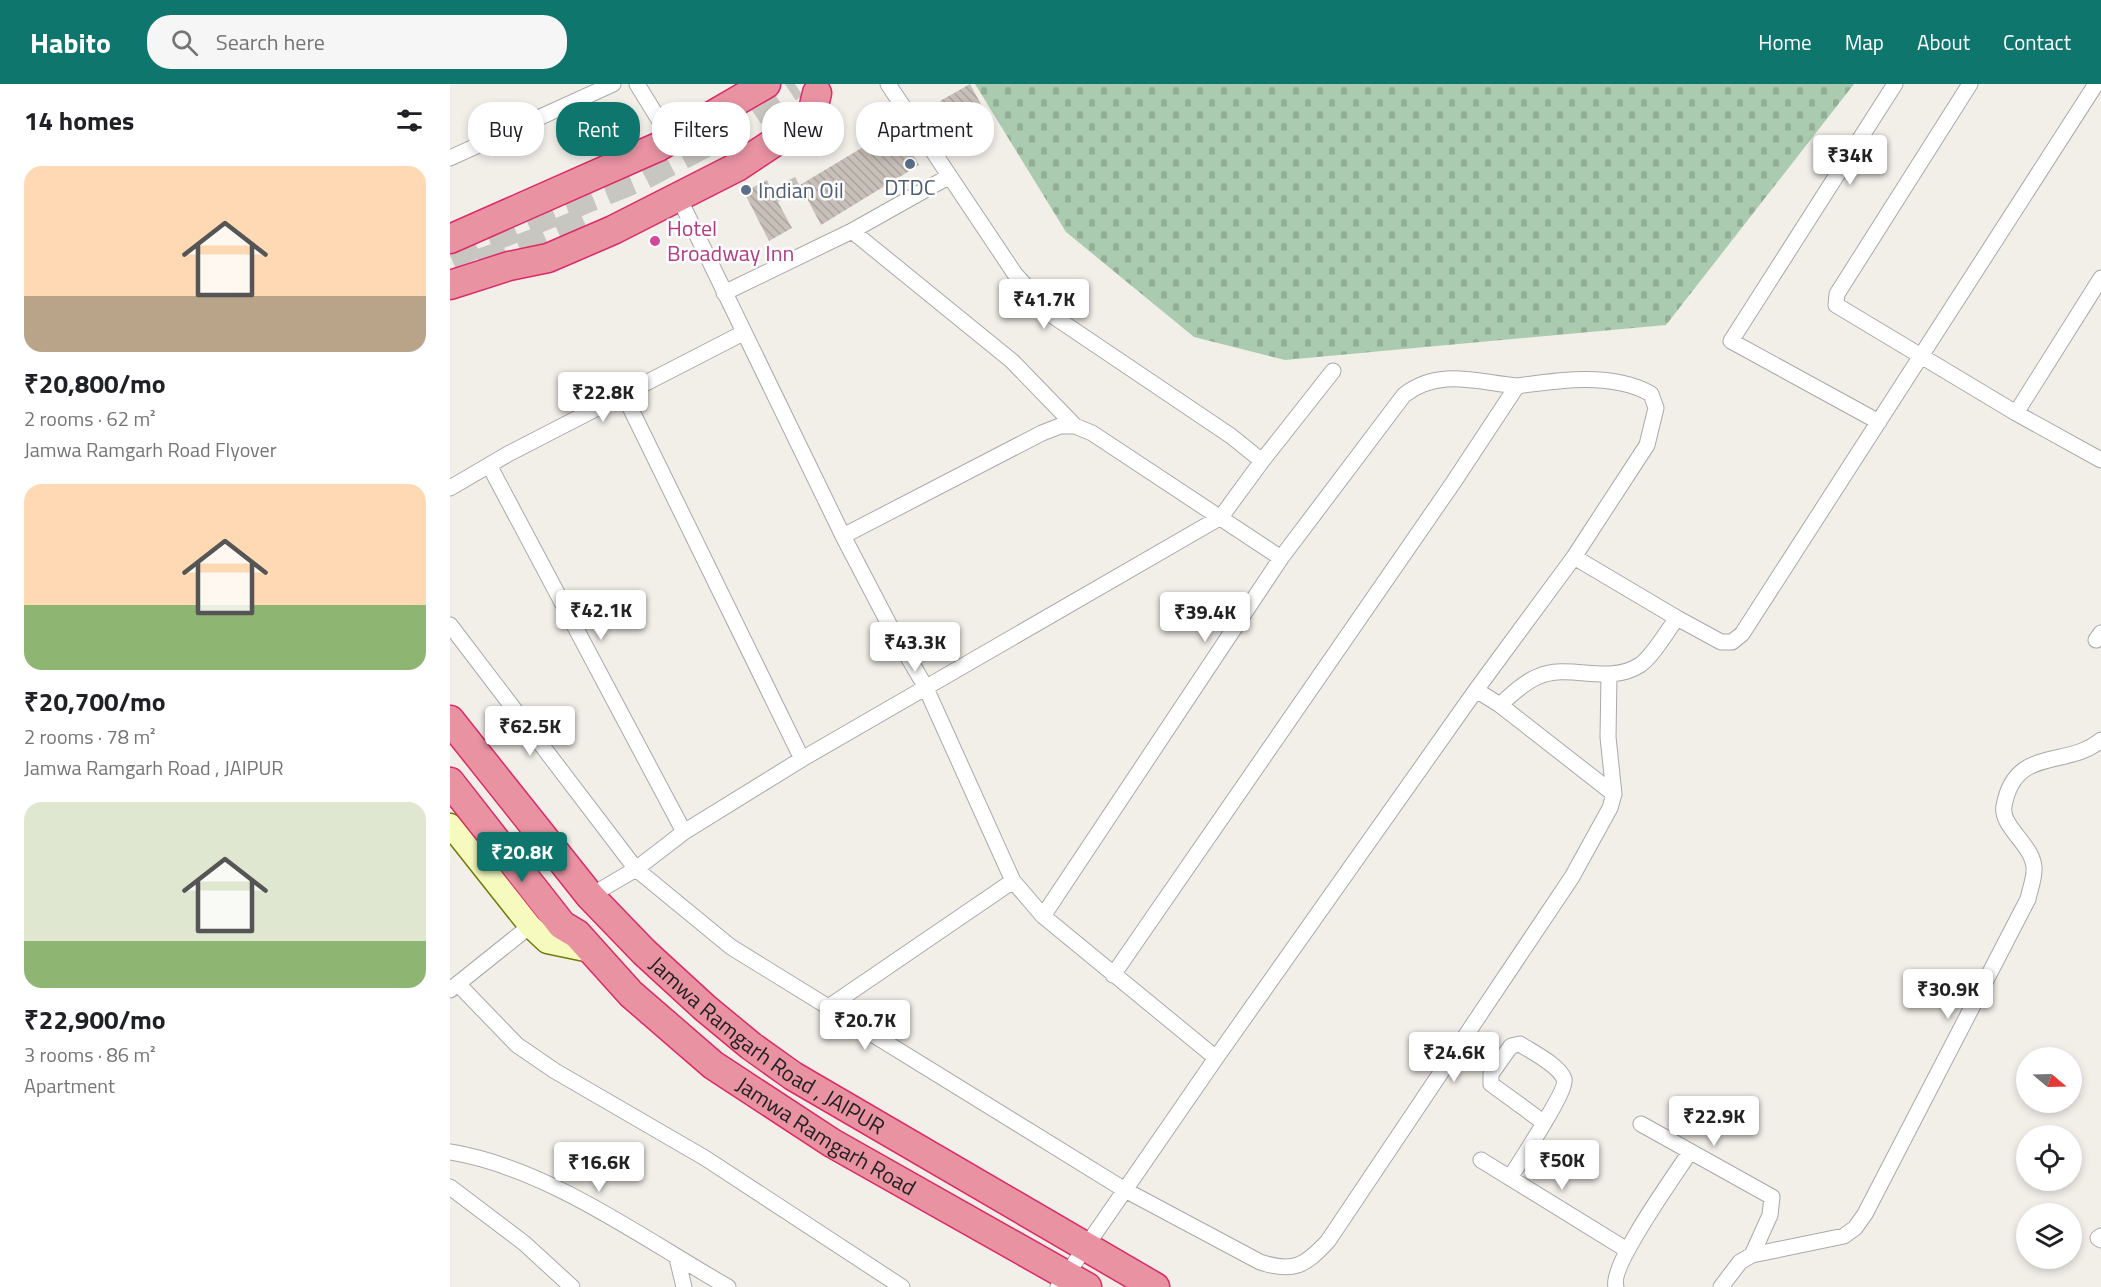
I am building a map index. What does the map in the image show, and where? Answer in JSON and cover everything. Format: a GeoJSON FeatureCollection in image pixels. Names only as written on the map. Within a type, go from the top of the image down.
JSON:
{"type":"FeatureCollection","features":[{"type":"Feature","properties":{"kind":"highway"},"geometry":{"type":"LineString","coordinates":[[714,102],[766,84]]}},
{"type":"Feature","properties":{"kind":"highway"},"geometry":{"type":"LineString","coordinates":[[802,102],[823,88]]}},
{"type":"Feature","properties":{"kind":"highway"},"geometry":{"type":"LineString","coordinates":[[450,285],[509,266],[548,258],[679,198],[763,151],[811,118],[823,88]]}},
{"type":"Feature","properties":{"kind":"highway"},"geometry":{"type":"LineString","coordinates":[[450,239],[658,147],[736,93]]}},
{"type":"Feature","properties":{"kind":"highway"},"geometry":{"type":"LineString","coordinates":[[450,222],[652,128]]}},
{"type":"Feature","properties":{"kind":"highway","name":"Jamwa Ramgarh Road , JAIPUR"},"geometry":{"type":"LineString","coordinates":[[450,720],[590,896],[671,979],[750,1046],[793,1076],[1155,1287]]}},
{"type":"Feature","properties":{"kind":"highway"},"geometry":{"type":"LineString","coordinates":[[450,749],[534,876]]}},
{"type":"Feature","properties":{"kind":"highway"},"geometry":{"type":"LineString","coordinates":[[450,782],[534,876],[575,914],[584,942]]}},
{"type":"Feature","properties":{"kind":"highway","name":"Jamwa Ramgarh Road"},"geometry":{"type":"LineString","coordinates":[[584,942],[631,994],[713,1065],[832,1143],[1070,1283]]}},
{"type":"Feature","properties":{"kind":"highway"},"geometry":{"type":"LineString","coordinates":[[832,1143],[850,1109]]}},
{"type":"Feature","properties":{"kind":"main road"},"geometry":{"type":"LineString","coordinates":[[450,825],[530,927],[547,942],[584,942]]}},
{"type":"Feature","properties":{"kind":"street"},"geometry":{"type":"LineString","coordinates":[[450,158],[613,84]]}},
{"type":"Feature","properties":{"kind":"street"},"geometry":{"type":"LineString","coordinates":[[637,84],[652,107]]}},
{"type":"Feature","properties":{"kind":"street"},"geometry":{"type":"LineString","coordinates":[[888,84],[1015,274],[1053,316],[1231,436],[1262,460]]}},
{"type":"Feature","properties":{"kind":"street"},"geometry":{"type":"LineString","coordinates":[[1879,422],[1731,341],[1895,84]]}},
{"type":"Feature","properties":{"kind":"street"},"geometry":{"type":"LineString","coordinates":[[1970,84],[1835,300],[1836,305],[2016,413],[2101,460]]}},
{"type":"Feature","properties":{"kind":"street"},"geometry":{"type":"LineString","coordinates":[[1574,557],[1720,642],[1732,642],[1742,634],[2096,84]]}},
{"type":"Feature","properties":{"kind":"street"},"geometry":{"type":"LineString","coordinates":[[724,293],[852,231],[948,177]]}},
{"type":"Feature","properties":{"kind":"street"},"geometry":{"type":"LineString","coordinates":[[679,198],[843,536],[891,628],[925,686],[1013,881],[1043,916],[1216,1058]]}},
{"type":"Feature","properties":{"kind":"street"},"geometry":{"type":"LineString","coordinates":[[852,231],[1012,361],[1075,426],[1113,446],[1281,558]]}},
{"type":"Feature","properties":{"kind":"street"},"geometry":{"type":"LineString","coordinates":[[2016,413],[2101,278]]}},
{"type":"Feature","properties":{"kind":"street"},"geometry":{"type":"LineString","coordinates":[[450,488],[489,465],[743,333]]}},
{"type":"Feature","properties":{"kind":"street"},"geometry":{"type":"LineString","coordinates":[[590,896],[636,869],[684,832],[802,759],[1221,517],[1262,460],[1333,371]]}},
{"type":"Feature","properties":{"kind":"street"},"geometry":{"type":"LineString","coordinates":[[1043,916],[1281,558],[1404,395],[1415,387],[1438,378],[1517,386],[1544,382],[1615,381],[1637,386],[1651,394],[1656,408],[1647,445],[1574,557],[1476,690],[1084,1246],[1070,1283]]}},
{"type":"Feature","properties":{"kind":"street"},"geometry":{"type":"LineString","coordinates":[[1113,975],[1454,483],[1517,386]]}},
{"type":"Feature","properties":{"kind":"street"},"geometry":{"type":"LineString","coordinates":[[624,395],[802,759]]}},
{"type":"Feature","properties":{"kind":"street"},"geometry":{"type":"LineString","coordinates":[[843,536],[1042,434],[1060,426],[1075,426]]}},
{"type":"Feature","properties":{"kind":"street"},"geometry":{"type":"LineString","coordinates":[[489,465],[684,832]]}},
{"type":"Feature","properties":{"kind":"street"},"geometry":{"type":"LineString","coordinates":[[1500,705],[1521,686],[1539,676],[1560,673],[1609,676],[1642,664],[1677,618]]}},
{"type":"Feature","properties":{"kind":"street"},"geometry":{"type":"LineString","coordinates":[[450,625],[636,869],[731,947],[1125,1190],[1260,1262],[1280,1269],[1295,1268],[1313,1257],[1328,1241],[1572,877],[1610,808],[1614,794],[1608,737],[1609,676]]}},
{"type":"Feature","properties":{"kind":"street"},"geometry":{"type":"LineString","coordinates":[[1476,690],[1500,705],[1614,794]]}},
{"type":"Feature","properties":{"kind":"street"},"geometry":{"type":"LineString","coordinates":[[1721,1287],[1740,1262],[1752,1255],[1844,1236],[1855,1228],[1865,1214],[2028,899],[2034,867],[2029,850],[2008,825],[2003,810],[2007,792],[2022,771],[2038,761],[2084,750],[2101,740]]}},
{"type":"Feature","properties":{"kind":"street"},"geometry":{"type":"LineString","coordinates":[[828,1008],[1013,881]]}},
{"type":"Feature","properties":{"kind":"street"},"geometry":{"type":"LineString","coordinates":[[530,927],[454,987],[517,1045],[555,1071],[705,1158],[902,1287]]}},
{"type":"Feature","properties":{"kind":"street"},"geometry":{"type":"LineString","coordinates":[[1510,1178],[1544,1122],[1562,1090],[1564,1078],[1556,1069],[1520,1044],[1515,1044],[1511,1046],[1491,1074],[1491,1084],[1544,1122]]}},
{"type":"Feature","properties":{"kind":"street"},"geometry":{"type":"LineString","coordinates":[[1641,1124],[1772,1197],[1770,1215],[1752,1255]]}},
{"type":"Feature","properties":{"kind":"street"},"geometry":{"type":"LineString","coordinates":[[450,1152],[480,1157],[541,1182],[604,1213],[728,1287]]}},
{"type":"Feature","properties":{"kind":"street"},"geometry":{"type":"LineString","coordinates":[[1616,1287],[1616,1271],[1627,1250],[1690,1152]]}},
{"type":"Feature","properties":{"kind":"street"},"geometry":{"type":"LineString","coordinates":[[1481,1160],[1627,1250]]}},
{"type":"Feature","properties":{"kind":"street"},"geometry":{"type":"LineString","coordinates":[[450,1187],[524,1243],[572,1287]]}},
{"type":"Feature","properties":{"kind":"street"},"geometry":{"type":"LineString","coordinates":[[677,1258],[684,1287]]}},
{"type":"Feature","properties":{"kind":"green space"},"geometry":{"type":"Polygon","coordinates":[[[975,84],[1854,84],[1666,325],[1285,360],[1194,337],[1066,232],[994,115],[994,102],[986,102],[975,84]]]}},
{"type":"Feature","properties":{"kind":"building"},"geometry":{"type":"Polygon","coordinates":[[[970,84],[980,102],[941,102],[970,84]]]}},
{"type":"Feature","properties":{"kind":"building"},"geometry":{"type":"Polygon","coordinates":[[[856,151],[856,156],[914,156],[919,165],[821,225],[800,185],[856,151]]]}},
{"type":"Feature","properties":{"kind":"building"},"geometry":{"type":"Polygon","coordinates":[[[795,177],[802,190],[778,202],[792,228],[769,241],[744,192],[767,180],[771,189],[795,177]]]}},
{"type":"Feature","properties":{"kind":"tunnel"},"geometry":{"type":"LineString","coordinates":[[450,255],[643,176],[710,141],[795,84]]}},
{"type":"Feature","properties":{"kind":"tunnel"},"geometry":{"type":"LineString","coordinates":[[480,263],[596,216]]}},
{"type":"Feature","properties":{"kind":"place","name":"DTDC"},"geometry":{"type":"Point","coordinates":[910,164]}},
{"type":"Feature","properties":{"kind":"place","name":"Indian Oil"},"geometry":{"type":"Point","coordinates":[746,190]}},
{"type":"Feature","properties":{"kind":"place","name":"Hotel Broadway Inn"},"geometry":{"type":"Point","coordinates":[655,241]}}]}
